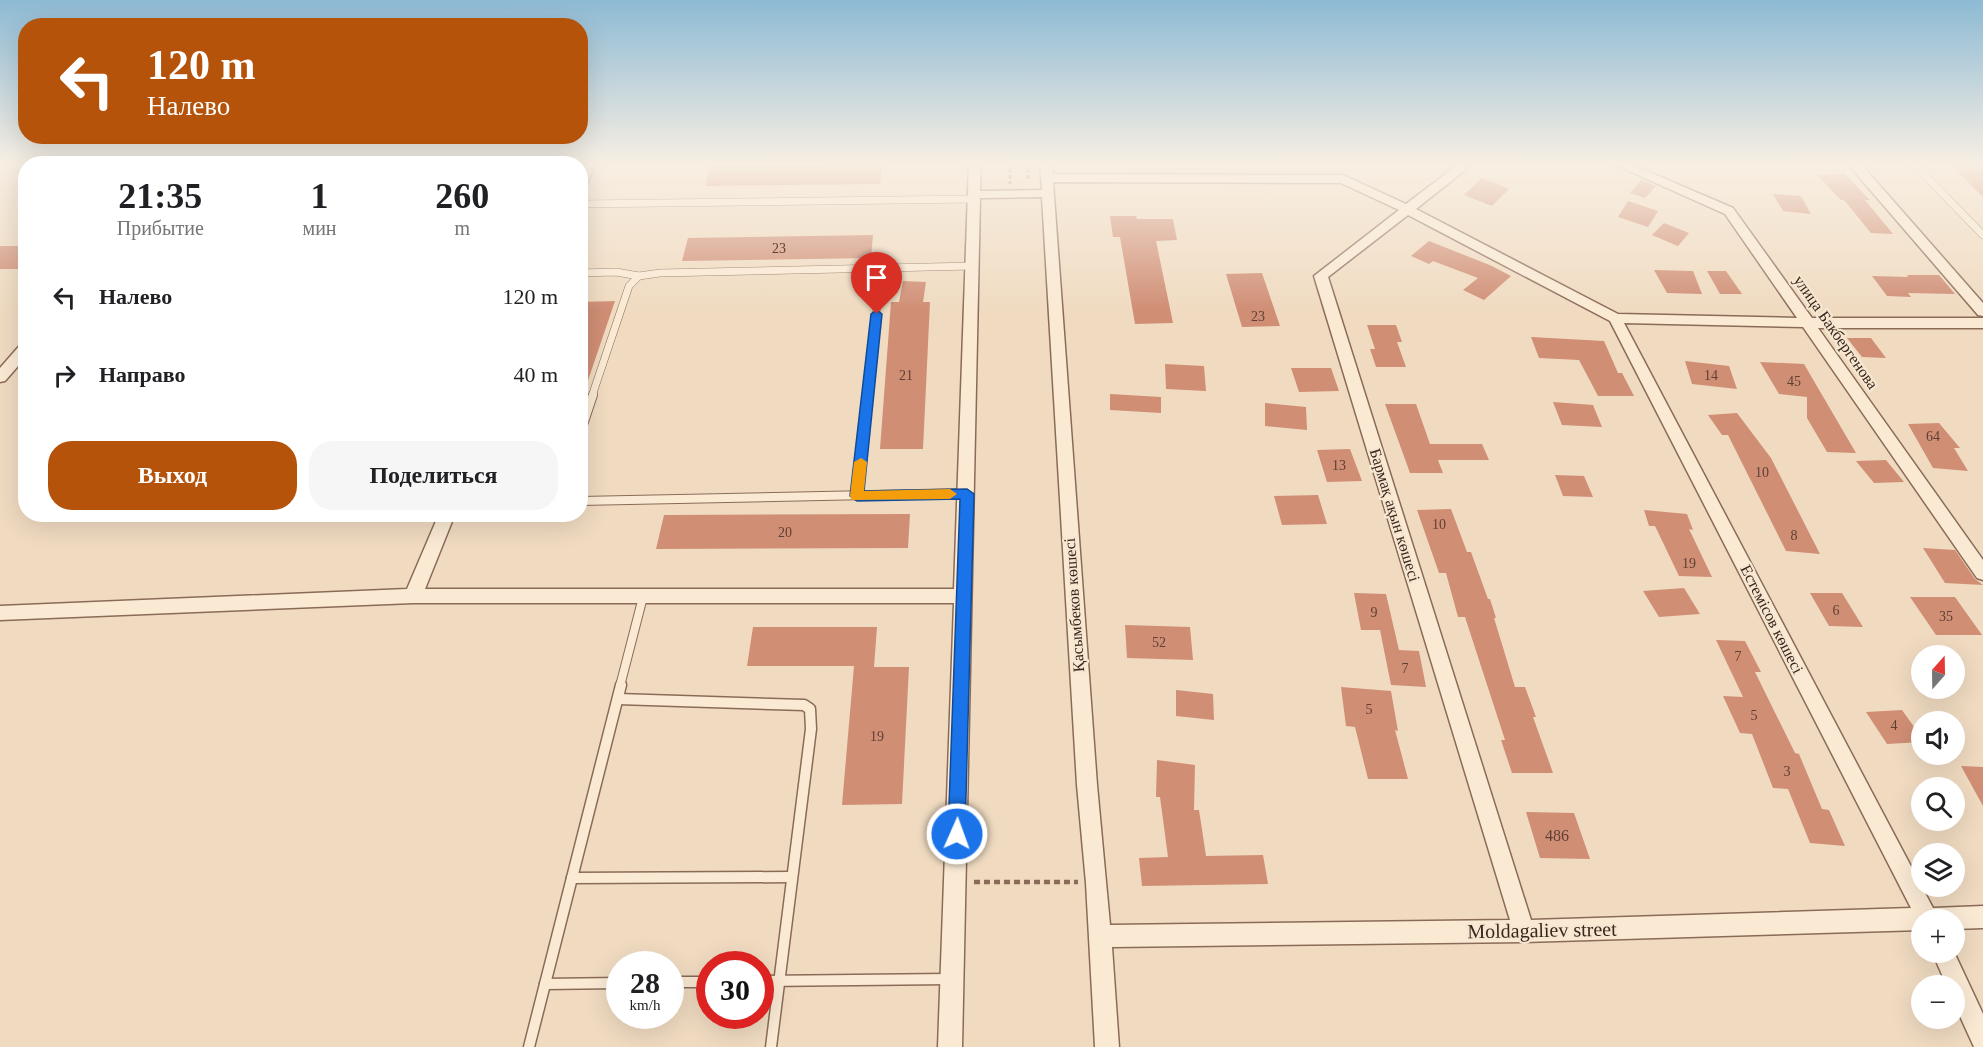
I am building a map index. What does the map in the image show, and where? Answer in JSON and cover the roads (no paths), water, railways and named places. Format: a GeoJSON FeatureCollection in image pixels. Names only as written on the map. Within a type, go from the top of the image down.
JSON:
{"type":"FeatureCollection","features":[{"type":"Feature","properties":{"kind":"street"},"geometry":{"type":"LineString","coordinates":[[950,1047],[974,212]]}},
{"type":"Feature","properties":{"kind":"street","name":"Қасымбеков көшесі"},"geometry":{"type":"LineString","coordinates":[[1044,212],[1086,774],[1101,936],[1107,1047]]}},
{"type":"Feature","properties":{"kind":"street","name":"Бармақ ақын көшесі"},"geometry":{"type":"LineString","coordinates":[[1404,212],[1321,276],[1524,931]]}},
{"type":"Feature","properties":{"kind":"street"},"geometry":{"type":"LineString","coordinates":[[1410,212],[1615,318],[1808,323],[1983,323]]}},
{"type":"Feature","properties":{"kind":"street","name":"улица Бакбергенова"},"geometry":{"type":"LineString","coordinates":[[1730,212],[1983,573]]}},
{"type":"Feature","properties":{"kind":"street"},"geometry":{"type":"LineString","coordinates":[[1895,212],[1983,312]]}},
{"type":"Feature","properties":{"kind":"street","name":"Естемісов көшесі"},"geometry":{"type":"LineString","coordinates":[[1615,318],[1923,909]]}},
{"type":"Feature","properties":{"kind":"street"},"geometry":{"type":"LineString","coordinates":[[0,377],[18,356]]}},
{"type":"Feature","properties":{"kind":"street"},"geometry":{"type":"LineString","coordinates":[[413,596],[444,522]]}},
{"type":"Feature","properties":{"kind":"street"},"geometry":{"type":"LineString","coordinates":[[0,613],[413,596],[964,596]]}},
{"type":"Feature","properties":{"kind":"street","name":"Moldagaliev street"},"geometry":{"type":"LineString","coordinates":[[1965,918],[1983,917]]}},
{"type":"Feature","properties":{"kind":"street","name":"Moldagaliev street"},"geometry":{"type":"LineString","coordinates":[[1101,936],[1524,931],[1911,920]]}},
{"type":"Feature","properties":{"kind":"street"},"geometry":{"type":"LineString","coordinates":[[1948,963],[1983,1040]]}},
{"type":"Feature","properties":{"kind":"lane"},"geometry":{"type":"LineString","coordinates":[[1961,212],[1983,235]]}},
{"type":"Feature","properties":{"kind":"lane"},"geometry":{"type":"LineString","coordinates":[[588,273],[616,272],[639,276],[660,273],[973,266]]}},
{"type":"Feature","properties":{"kind":"lane"},"geometry":{"type":"LineString","coordinates":[[857,496],[882,268]]}},
{"type":"Feature","properties":{"kind":"lane"},"geometry":{"type":"LineString","coordinates":[[588,410],[629,286],[639,276]]}},
{"type":"Feature","properties":{"kind":"lane"},"geometry":{"type":"LineString","coordinates":[[588,501],[967,494]]}},
{"type":"Feature","properties":{"kind":"lane"},"geometry":{"type":"LineString","coordinates":[[529,1047],[644,597]]}},
{"type":"Feature","properties":{"kind":"lane"},"geometry":{"type":"LineString","coordinates":[[618,699],[804,705],[810,709],[811,729],[771,1047]]}},
{"type":"Feature","properties":{"kind":"lane"},"geometry":{"type":"LineString","coordinates":[[572,878],[791,877]]}},
{"type":"Feature","properties":{"kind":"lane"},"geometry":{"type":"LineString","coordinates":[[774,981],[952,979]]}},
{"type":"Feature","properties":{"kind":"lane"},"geometry":{"type":"LineString","coordinates":[[545,984],[606,983]]}}]}
